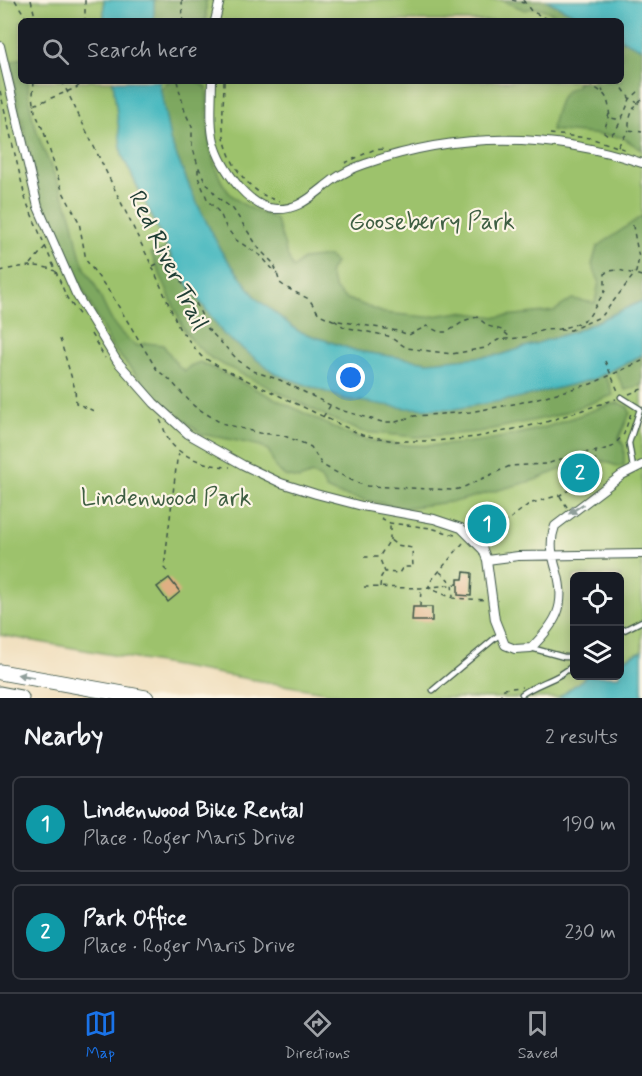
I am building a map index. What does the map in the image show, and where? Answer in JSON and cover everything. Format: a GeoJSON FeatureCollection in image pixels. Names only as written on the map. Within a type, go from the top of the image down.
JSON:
{"type":"FeatureCollection","features":[{"type":"Feature","properties":{"kind":"highway"},"geometry":{"type":"LineString","coordinates":[[0,672],[146,698]]}},
{"type":"Feature","properties":{"kind":"highway"},"geometry":{"type":"LineString","coordinates":[[0,694],[21,698]]}},
{"type":"Feature","properties":{"kind":"street"},"geometry":{"type":"LineString","coordinates":[[216,18],[220,0]]}},
{"type":"Feature","properties":{"kind":"street"},"geometry":{"type":"LineString","coordinates":[[0,46],[31,185],[46,229],[76,294],[117,362],[143,392],[188,434],[243,465],[281,483],[362,506],[434,519],[461,528],[483,550],[488,560],[489,600],[505,645],[515,649],[531,648],[549,629],[557,615],[562,593],[552,555],[551,536],[555,526],[638,467]]}},
{"type":"Feature","properties":{"kind":"street"},"geometry":{"type":"LineString","coordinates":[[212,84],[211,124],[216,153],[245,194],[267,208],[295,207],[349,170],[367,163],[415,151],[484,140],[525,140],[589,147],[642,163]]}},
{"type":"Feature","properties":{"kind":"street"},"geometry":{"type":"LineString","coordinates":[[488,560],[518,556],[642,554]]}},
{"type":"Feature","properties":{"kind":"lane"},"geometry":{"type":"LineString","coordinates":[[621,397],[640,409],[629,443],[638,467]]}},
{"type":"Feature","properties":{"kind":"lane"},"geometry":{"type":"LineString","coordinates":[[624,630],[642,621]]}},
{"type":"Feature","properties":{"kind":"lane"},"geometry":{"type":"LineString","coordinates":[[433,690],[500,634]]}},
{"type":"Feature","properties":{"kind":"lane"},"geometry":{"type":"LineString","coordinates":[[531,648],[570,657]]}},
{"type":"Feature","properties":{"kind":"lane"},"geometry":{"type":"LineString","coordinates":[[522,694],[558,677],[570,667]]}},
{"type":"Feature","properties":{"kind":"path"},"geometry":{"type":"LineString","coordinates":[[15,0],[26,18]]}},
{"type":"Feature","properties":{"kind":"path"},"geometry":{"type":"LineString","coordinates":[[31,0],[35,18]]}},
{"type":"Feature","properties":{"kind":"path"},"geometry":{"type":"LineString","coordinates":[[85,0],[86,18]]}},
{"type":"Feature","properties":{"kind":"path"},"geometry":{"type":"LineString","coordinates":[[183,0],[183,18]]}},
{"type":"Feature","properties":{"kind":"path"},"geometry":{"type":"LineString","coordinates":[[512,0],[525,3]]}},
{"type":"Feature","properties":{"kind":"path"},"geometry":{"type":"LineString","coordinates":[[523,0],[531,11],[546,18]]}},
{"type":"Feature","properties":{"kind":"path"},"geometry":{"type":"LineString","coordinates":[[34,84],[34,106],[62,190],[79,222],[86,260],[111,294],[157,370],[169,379],[194,406],[210,417],[233,427],[282,435],[305,444],[311,447],[322,465],[357,483],[367,486],[453,490],[510,466],[547,464],[575,454],[596,452],[612,447],[620,441],[627,428],[633,405]]}},
{"type":"Feature","properties":{"kind":"path","name":"Red River Trail"},"geometry":{"type":"LineString","coordinates":[[64,84],[152,266],[179,328],[201,356],[323,418],[362,435],[395,441],[435,441],[477,437],[543,423],[642,389]]}},
{"type":"Feature","properties":{"kind":"path"},"geometry":{"type":"LineString","coordinates":[[178,84],[185,112],[192,127],[192,145],[205,181],[218,198],[233,209],[260,249],[274,264],[280,283],[309,299],[319,314],[344,327],[388,336],[406,348],[452,354],[485,348],[498,340],[526,337],[543,330],[574,326],[588,318],[605,291],[605,274],[608,271],[619,270],[642,276]]}},
{"type":"Feature","properties":{"kind":"path"},"geometry":{"type":"LineString","coordinates":[[586,84],[604,93]]}},
{"type":"Feature","properties":{"kind":"path"},"geometry":{"type":"LineString","coordinates":[[600,84],[608,102],[609,114],[604,132],[608,135],[617,128],[630,99],[642,91]]}},
{"type":"Feature","properties":{"kind":"path"},"geometry":{"type":"LineString","coordinates":[[620,84],[630,99],[642,105]]}},
{"type":"Feature","properties":{"kind":"path"},"geometry":{"type":"LineString","coordinates":[[34,106],[80,85]]}},
{"type":"Feature","properties":{"kind":"path"},"geometry":{"type":"LineString","coordinates":[[0,91],[26,201],[73,309],[82,319]]}},
{"type":"Feature","properties":{"kind":"path"},"geometry":{"type":"LineString","coordinates":[[617,147],[629,130],[628,125],[636,104],[642,99]]}},
{"type":"Feature","properties":{"kind":"path"},"geometry":{"type":"LineString","coordinates":[[609,114],[611,118],[616,119],[623,116]]}},
{"type":"Feature","properties":{"kind":"path"},"geometry":{"type":"LineString","coordinates":[[629,130],[642,132]]}},
{"type":"Feature","properties":{"kind":"path"},"geometry":{"type":"LineString","coordinates":[[198,166],[198,177],[208,201],[220,213],[226,227],[236,240],[261,256],[278,275]]}},
{"type":"Feature","properties":{"kind":"path"},"geometry":{"type":"LineString","coordinates":[[559,329],[571,330],[602,316],[635,274],[639,258],[632,222]]}},
{"type":"Feature","properties":{"kind":"path"},"geometry":{"type":"LineString","coordinates":[[30,265],[45,247]]}},
{"type":"Feature","properties":{"kind":"path"},"geometry":{"type":"LineString","coordinates":[[152,266],[159,263],[171,268],[194,299],[208,329],[239,361],[260,374],[280,380],[353,415],[391,422],[414,416],[460,413],[519,403],[591,384],[642,361]]}},
{"type":"Feature","properties":{"kind":"path"},"geometry":{"type":"LineString","coordinates":[[0,271],[30,265],[45,266],[56,271]]}},
{"type":"Feature","properties":{"kind":"path"},"geometry":{"type":"LineString","coordinates":[[333,320],[399,331],[409,335],[427,326],[440,332],[447,332],[466,320],[477,317],[488,326],[502,330],[511,338]]}},
{"type":"Feature","properties":{"kind":"path"},"geometry":{"type":"LineString","coordinates":[[88,328],[105,357]]}},
{"type":"Feature","properties":{"kind":"path"},"geometry":{"type":"LineString","coordinates":[[60,339],[75,389],[76,403],[96,412]]}},
{"type":"Feature","properties":{"kind":"path"},"geometry":{"type":"LineString","coordinates":[[605,362],[621,397]]}},
{"type":"Feature","properties":{"kind":"path"},"geometry":{"type":"LineString","coordinates":[[323,418],[330,405]]}},
{"type":"Feature","properties":{"kind":"path"},"geometry":{"type":"LineString","coordinates":[[158,416],[166,435],[180,452],[213,466],[233,468]]}},
{"type":"Feature","properties":{"kind":"path"},"geometry":{"type":"LineString","coordinates":[[166,571],[164,568],[177,460],[180,452]]}},
{"type":"Feature","properties":{"kind":"path"},"geometry":{"type":"LineString","coordinates":[[376,516],[390,523],[431,528],[453,535],[489,535],[529,504],[560,495],[594,476],[596,452]]}},
{"type":"Feature","properties":{"kind":"path"},"geometry":{"type":"LineString","coordinates":[[560,495],[571,513]]}},
{"type":"Feature","properties":{"kind":"path"},"geometry":{"type":"LineString","coordinates":[[379,557],[390,540],[390,523]]}},
{"type":"Feature","properties":{"kind":"path"},"geometry":{"type":"LineString","coordinates":[[429,586],[470,536]]}},
{"type":"Feature","properties":{"kind":"path"},"geometry":{"type":"LineString","coordinates":[[380,587],[381,575],[385,572],[399,573],[403,567],[413,567],[412,548],[397,545],[390,540]]}},
{"type":"Feature","properties":{"kind":"path"},"geometry":{"type":"LineString","coordinates":[[364,557],[379,557]]}},
{"type":"Feature","properties":{"kind":"path"},"geometry":{"type":"LineString","coordinates":[[379,557],[385,572]]}},
{"type":"Feature","properties":{"kind":"path"},"geometry":{"type":"LineString","coordinates":[[440,572],[453,585],[453,598]]}},
{"type":"Feature","properties":{"kind":"path"},"geometry":{"type":"LineString","coordinates":[[364,587],[421,588],[458,584]]}},
{"type":"Feature","properties":{"kind":"path"},"geometry":{"type":"LineString","coordinates":[[429,586],[453,598],[489,600]]}},
{"type":"Feature","properties":{"kind":"path"},"geometry":{"type":"LineString","coordinates":[[420,606],[421,588]]}},
{"type":"Feature","properties":{"kind":"path"},"geometry":{"type":"LineString","coordinates":[[484,592],[489,600]]}},
{"type":"Feature","properties":{"kind":"path"},"geometry":{"type":"LineString","coordinates":[[501,698],[504,689],[518,687],[530,689]]}},
{"type":"Feature","properties":{"kind":"green space","name":"Lindenwood Park"},"geometry":{"type":"Polygon","coordinates":[[[0,0],[104,0],[104,18],[18,18],[18,84],[113,84],[122,155],[179,272],[594,379],[642,355],[642,651],[624,659],[624,572],[570,572],[570,680],[582,680],[558,698],[357,698],[0,635],[0,0]]]}},
{"type":"Feature","properties":{"kind":"green space"},"geometry":{"type":"Polygon","coordinates":[[[154,0],[546,0],[581,18],[154,18],[154,0]]]}},
{"type":"Feature","properties":{"kind":"green space"},"geometry":{"type":"Polygon","coordinates":[[[154,0],[206,0],[206,18],[154,18],[154,0]]]}},
{"type":"Feature","properties":{"kind":"green space"},"geometry":{"type":"Polygon","coordinates":[[[501,0],[546,0],[581,18],[559,18],[538,8],[525,10],[501,0]]]}},
{"type":"Feature","properties":{"kind":"green space","name":"Gooseberry Park"},"geometry":{"type":"Polygon","coordinates":[[[624,40],[642,49],[642,301],[576,331],[298,331],[160,90],[159,84],[624,84],[624,40]]]}},
{"type":"Feature","properties":{"kind":"green space"},"geometry":{"type":"Polygon","coordinates":[[[624,40],[642,49],[642,150],[622,137],[551,130],[560,100],[565,92],[578,85],[624,84],[624,40]]]}},
{"type":"Feature","properties":{"kind":"green space"},"geometry":{"type":"Polygon","coordinates":[[[18,59],[18,84],[28,84],[37,131],[71,217],[84,266],[116,327],[137,346],[146,343],[163,345],[179,367],[185,371],[200,362],[343,432],[390,444],[442,445],[495,439],[543,428],[619,403],[628,407],[630,413],[619,438],[624,446],[624,465],[619,467],[604,461],[564,468],[535,480],[458,501],[403,508],[337,494],[326,489],[321,479],[312,474],[299,479],[285,476],[275,467],[269,451],[261,446],[203,435],[158,400],[112,347],[68,260],[39,193],[10,62],[18,59]]]}},
{"type":"Feature","properties":{"kind":"green space"},"geometry":{"type":"Polygon","coordinates":[[[166,84],[202,84],[207,87],[208,127],[212,154],[220,179],[227,190],[243,204],[275,218],[293,268],[303,259],[329,256],[335,263],[329,273],[336,290],[345,298],[384,313],[427,317],[460,312],[496,317],[554,311],[572,299],[595,303],[599,281],[592,265],[597,247],[642,216],[642,301],[576,331],[500,355],[428,362],[357,351],[298,331],[257,299],[221,251],[193,195],[170,140],[160,90],[166,84]]]}},
{"type":"Feature","properties":{"kind":"green space"},"geometry":{"type":"Polygon","coordinates":[[[167,248],[180,272],[224,335],[276,374],[345,399],[594,379],[603,374],[613,395],[555,416],[478,432],[417,437],[363,432],[212,359],[193,342],[184,330],[151,253],[167,248]]]}},
{"type":"Feature","properties":{"kind":"green space"},"geometry":{"type":"Polygon","coordinates":[[[642,355],[642,385],[625,390],[614,369],[642,355]]]}},
{"type":"Feature","properties":{"kind":"water"},"geometry":{"type":"Polygon","coordinates":[[[104,0],[154,0],[154,18],[104,18],[104,0]]]}},
{"type":"Feature","properties":{"kind":"water"},"geometry":{"type":"Polygon","coordinates":[[[546,0],[642,0],[642,49],[624,40],[624,18],[581,18],[546,0]]]}},
{"type":"Feature","properties":{"kind":"water"},"geometry":{"type":"Polygon","coordinates":[[[113,84],[160,84],[170,140],[193,195],[221,251],[257,299],[298,331],[357,351],[428,362],[500,355],[576,331],[642,301],[642,355],[594,379],[523,397],[455,409],[405,408],[345,399],[276,374],[224,335],[179,272],[122,155],[113,84]]]}},
{"type":"Feature","properties":{"kind":"water"},"geometry":{"type":"Polygon","coordinates":[[[642,651],[642,697],[558,698],[582,680],[624,680],[624,659],[642,651]]]}},
{"type":"Feature","properties":{"kind":"building"},"geometry":{"type":"Polygon","coordinates":[[[464,572],[472,573],[471,596],[458,595],[458,579],[463,579],[464,572]]]}},
{"type":"Feature","properties":{"kind":"building"},"geometry":{"type":"Polygon","coordinates":[[[169,578],[180,592],[168,602],[157,587],[169,578]]]}},
{"type":"Feature","properties":{"kind":"building"},"geometry":{"type":"Polygon","coordinates":[[[413,607],[432,607],[432,621],[412,621],[413,607]]]}},
{"type":"Feature","properties":{"kind":"place","name":"Park Office"},"geometry":{"type":"Point","coordinates":[580,473]}},
{"type":"Feature","properties":{"kind":"place","name":"Lindenwood Bike Rental"},"geometry":{"type":"Point","coordinates":[487,524]}}]}
